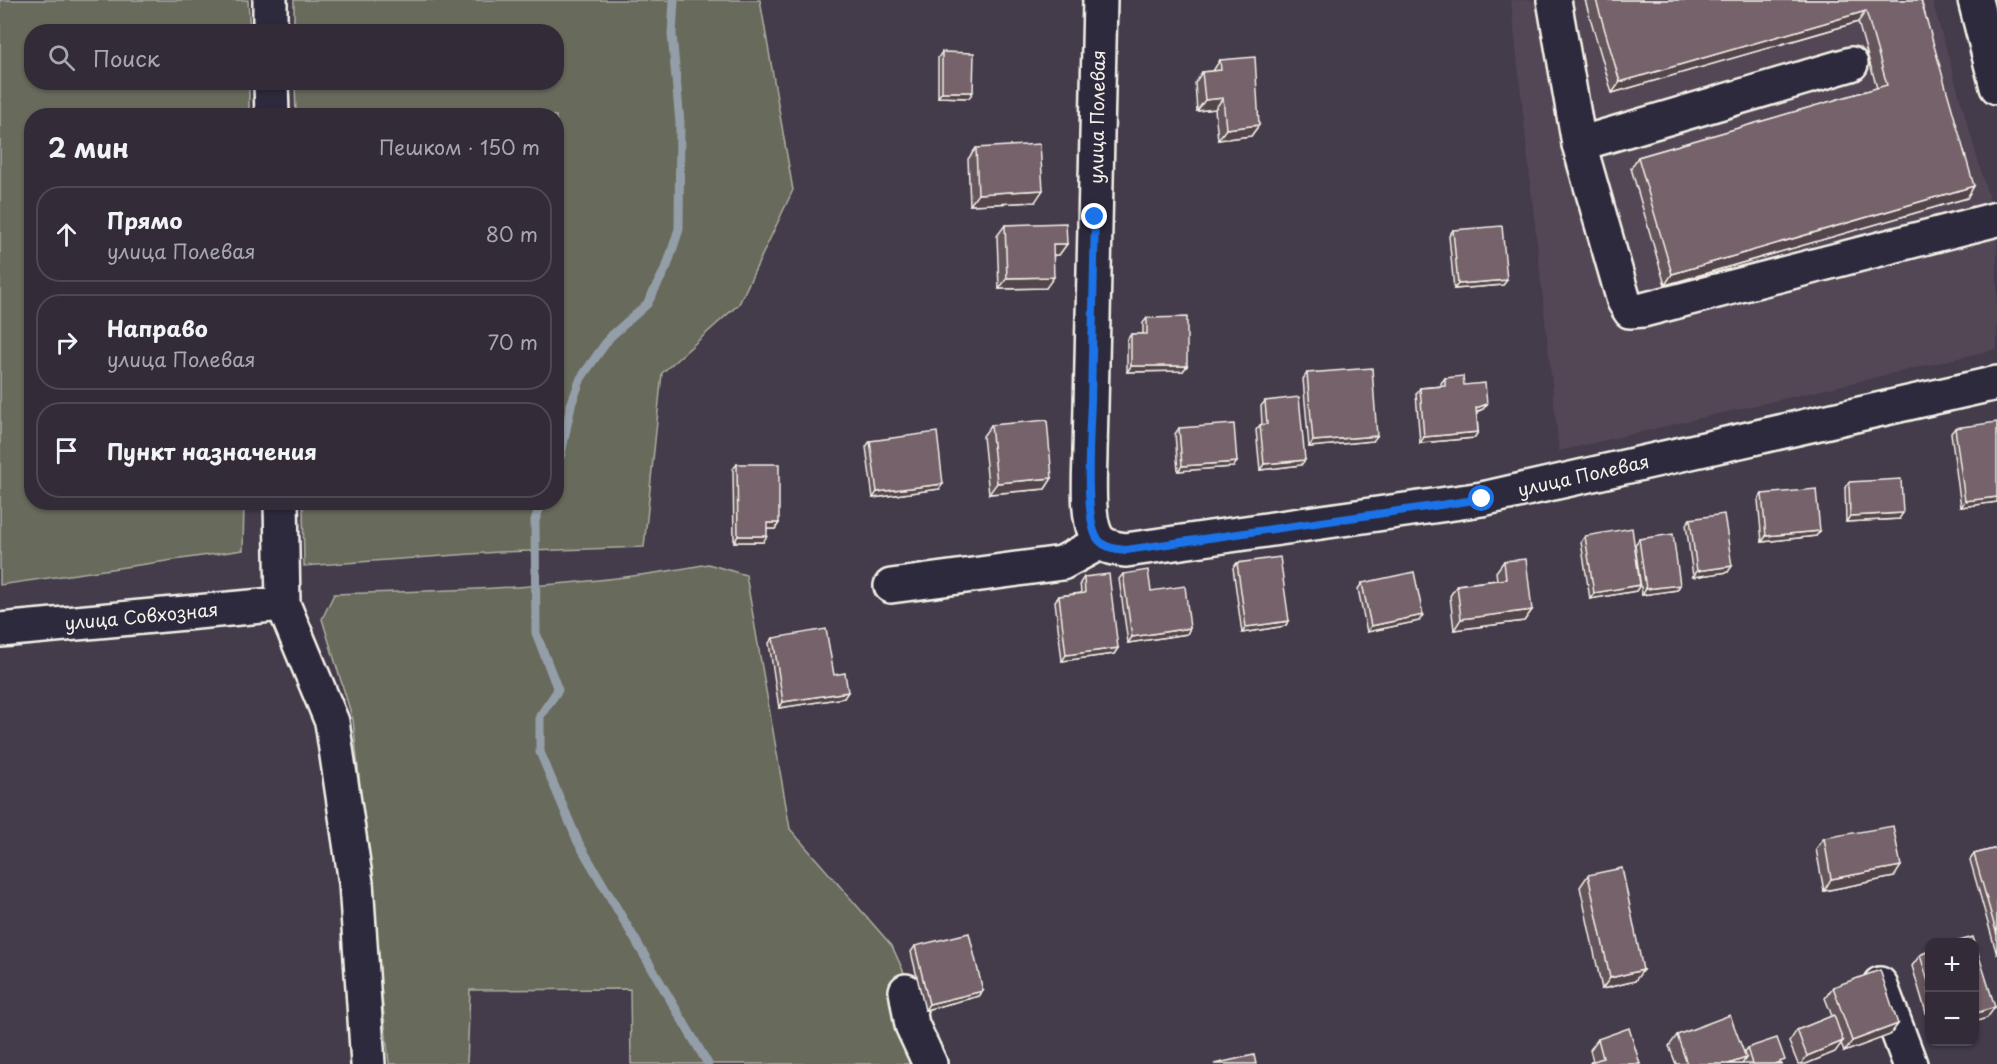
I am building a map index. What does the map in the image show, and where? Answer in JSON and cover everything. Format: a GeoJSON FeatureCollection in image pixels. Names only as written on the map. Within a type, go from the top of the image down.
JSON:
{"type":"FeatureCollection","features":[{"type":"Feature","properties":{"kind":"street"},"geometry":{"type":"LineString","coordinates":[[270,0],[270,24]]}},
{"type":"Feature","properties":{"kind":"street","name":"улица Полевая"},"geometry":{"type":"LineString","coordinates":[[1100,0],[1090,508],[1094,529],[1101,542],[1111,548],[1126,550],[1482,499],[1997,382]]}},
{"type":"Feature","properties":{"kind":"street"},"geometry":{"type":"LineString","coordinates":[[1554,0],[1579,144],[1624,301],[1630,311],[1643,310],[1997,219]]}},
{"type":"Feature","properties":{"kind":"street"},"geometry":{"type":"LineString","coordinates":[[1975,0],[1997,87]]}},
{"type":"Feature","properties":{"kind":"street"},"geometry":{"type":"LineString","coordinates":[[1579,144],[1851,64]]}},
{"type":"Feature","properties":{"kind":"street"},"geometry":{"type":"LineString","coordinates":[[271,90],[272,108]]}},
{"type":"Feature","properties":{"kind":"street"},"geometry":{"type":"LineString","coordinates":[[280,510],[283,604],[332,722],[356,883],[368,1064]]}},
{"type":"Feature","properties":{"kind":"street"},"geometry":{"type":"LineString","coordinates":[[891,586],[1062,563],[1101,542]]}},
{"type":"Feature","properties":{"kind":"street","name":"улица Совхозная"},"geometry":{"type":"LineString","coordinates":[[0,630],[283,604]]}},
{"type":"Feature","properties":{"kind":"street"},"geometry":{"type":"LineString","coordinates":[[1877,976],[1910,1064]]}},
{"type":"Feature","properties":{"kind":"street"},"geometry":{"type":"LineString","coordinates":[[906,991],[912,1025],[930,1064]]}},
{"type":"Feature","properties":{"kind":"shaded area"},"geometry":{"type":"Polygon","coordinates":[[[1511,0],[1932,0],[1997,227],[1997,349],[1559,451],[1511,0]]]}},
{"type":"Feature","properties":{"kind":"green space"},"geometry":{"type":"Polygon","coordinates":[[[0,0],[248,0],[250,24],[24,24],[24,90],[249,90],[249,108],[24,108],[24,510],[244,510],[243,550],[0,585],[0,0]]]}},
{"type":"Feature","properties":{"kind":"green space"},"geometry":{"type":"Polygon","coordinates":[[[294,0],[760,0],[793,190],[739,304],[662,373],[644,547],[499,552],[304,566],[303,510],[564,510],[564,108],[296,108],[295,90],[564,90],[564,24],[294,24],[294,0]]]}},
{"type":"Feature","properties":{"kind":"green space"},"geometry":{"type":"Polygon","coordinates":[[[708,564],[746,575],[790,829],[892,946],[945,1064],[631,1064],[630,989],[470,990],[467,1064],[389,1064],[353,720],[322,619],[334,594],[568,583],[708,564]]]}},
{"type":"Feature","properties":{"kind":"building"},"geometry":{"type":"Polygon","coordinates":[[[1596,0],[1921,0],[1974,186],[1672,274],[1638,157],[1887,85],[1866,11],[1620,82],[1596,0]]]}},
{"type":"Feature","properties":{"kind":"building"},"geometry":{"type":"Polygon","coordinates":[[[942,52],[974,53],[973,92],[942,92],[942,52]]]}},
{"type":"Feature","properties":{"kind":"building"},"geometry":{"type":"Polygon","coordinates":[[[1255,57],[1259,125],[1226,129],[1223,98],[1205,100],[1202,72],[1221,70],[1220,60],[1255,57]]]}},
{"type":"Feature","properties":{"kind":"building"},"geometry":{"type":"Polygon","coordinates":[[[1040,144],[1043,190],[978,194],[976,148],[1040,144]]]}},
{"type":"Feature","properties":{"kind":"building"},"geometry":{"type":"Polygon","coordinates":[[[1066,223],[1067,244],[1053,244],[1054,277],[1007,278],[1005,225],[1066,223]]]}},
{"type":"Feature","properties":{"kind":"building"},"geometry":{"type":"Polygon","coordinates":[[[1502,226],[1507,280],[1458,284],[1453,230],[1502,226]]]}},
{"type":"Feature","properties":{"kind":"building"},"geometry":{"type":"Polygon","coordinates":[[[1187,317],[1187,366],[1131,366],[1131,334],[1147,334],[1147,318],[1187,317]]]}},
{"type":"Feature","properties":{"kind":"building"},"geometry":{"type":"Polygon","coordinates":[[[1372,368],[1377,436],[1313,441],[1307,373],[1372,368]]]}},
{"type":"Feature","properties":{"kind":"building"},"geometry":{"type":"Polygon","coordinates":[[[1463,376],[1464,385],[1485,383],[1487,404],[1476,408],[1478,432],[1424,437],[1420,388],[1445,386],[1445,378],[1463,376]]]}},
{"type":"Feature","properties":{"kind":"building"},"geometry":{"type":"Polygon","coordinates":[[[1299,397],[1305,460],[1264,464],[1260,425],[1267,424],[1265,401],[1299,397]]]}},
{"type":"Feature","properties":{"kind":"building"},"geometry":{"type":"Polygon","coordinates":[[[1047,420],[1052,478],[997,483],[991,425],[1047,420]]]}},
{"type":"Feature","properties":{"kind":"building"},"geometry":{"type":"Polygon","coordinates":[[[1997,422],[1997,497],[1965,501],[1955,428],[1997,422]]]}},
{"type":"Feature","properties":{"kind":"building"},"geometry":{"type":"Polygon","coordinates":[[[1234,424],[1237,462],[1182,466],[1179,428],[1234,424]]]}},
{"type":"Feature","properties":{"kind":"building"},"geometry":{"type":"Polygon","coordinates":[[[937,432],[943,484],[877,492],[870,441],[937,432]]]}},
{"type":"Feature","properties":{"kind":"building"},"geometry":{"type":"Polygon","coordinates":[[[737,464],[779,464],[779,523],[767,523],[767,536],[738,536],[737,464]]]}},
{"type":"Feature","properties":{"kind":"building"},"geometry":{"type":"Polygon","coordinates":[[[1901,479],[1903,513],[1850,516],[1849,482],[1901,479]]]}},
{"type":"Feature","properties":{"kind":"building"},"geometry":{"type":"Polygon","coordinates":[[[1816,489],[1820,531],[1766,536],[1762,494],[1816,489]]]}},
{"type":"Feature","properties":{"kind":"building"},"geometry":{"type":"Polygon","coordinates":[[[1724,514],[1732,566],[1697,571],[1690,519],[1724,514]]]}},
{"type":"Feature","properties":{"kind":"building"},"geometry":{"type":"Polygon","coordinates":[[[1632,528],[1640,585],[1594,593],[1585,536],[1632,528]]]}},
{"type":"Feature","properties":{"kind":"building"},"geometry":{"type":"Polygon","coordinates":[[[1673,534],[1680,585],[1646,589],[1639,539],[1673,534]]]}},
{"type":"Feature","properties":{"kind":"building"},"geometry":{"type":"Polygon","coordinates":[[[1280,557],[1289,621],[1246,627],[1237,563],[1280,557]]]}},
{"type":"Feature","properties":{"kind":"building"},"geometry":{"type":"Polygon","coordinates":[[[1526,559],[1532,610],[1461,619],[1457,585],[1506,579],[1504,561],[1526,559]]]}},
{"type":"Feature","properties":{"kind":"building"},"geometry":{"type":"Polygon","coordinates":[[[1148,570],[1151,591],[1185,586],[1190,628],[1132,637],[1123,574],[1148,570]]]}},
{"type":"Feature","properties":{"kind":"building"},"geometry":{"type":"Polygon","coordinates":[[[1414,572],[1423,615],[1371,626],[1362,583],[1414,572]]]}},
{"type":"Feature","properties":{"kind":"building"},"geometry":{"type":"Polygon","coordinates":[[[1109,574],[1118,648],[1066,655],[1059,596],[1085,593],[1084,577],[1109,574]]]}},
{"type":"Feature","properties":{"kind":"building"},"geometry":{"type":"Polygon","coordinates":[[[826,629],[834,675],[845,673],[848,692],[783,702],[773,638],[826,629]]]}},
{"type":"Feature","properties":{"kind":"building"},"geometry":{"type":"Polygon","coordinates":[[[1893,826],[1901,866],[1831,879],[1824,838],[1893,826]]]}},
{"type":"Feature","properties":{"kind":"building"},"geometry":{"type":"Polygon","coordinates":[[[1997,848],[1997,935],[1974,854],[1997,848]]]}},
{"type":"Feature","properties":{"kind":"building"},"geometry":{"type":"Polygon","coordinates":[[[1622,868],[1643,970],[1610,978],[1588,875],[1622,868]]]}},
{"type":"Feature","properties":{"kind":"building"},"geometry":{"type":"Polygon","coordinates":[[[969,933],[983,991],[929,1004],[915,946],[969,933]]]}},
{"type":"Feature","properties":{"kind":"building"},"geometry":{"type":"Polygon","coordinates":[[[1925,953],[1925,972],[1920,955],[1925,953]]]}},
{"type":"Feature","properties":{"kind":"building"},"geometry":{"type":"Polygon","coordinates":[[[1979,956],[1995,1007],[1979,1012],[1979,956]]]}},
{"type":"Feature","properties":{"kind":"building"},"geometry":{"type":"Polygon","coordinates":[[[1880,970],[1898,1024],[1852,1041],[1833,987],[1880,970]]]}},
{"type":"Feature","properties":{"kind":"building"},"geometry":{"type":"Polygon","coordinates":[[[1730,1015],[1746,1058],[1728,1064],[1687,1064],[1677,1035],[1730,1015]]]}},
{"type":"Feature","properties":{"kind":"building"},"geometry":{"type":"Polygon","coordinates":[[[1834,1015],[1843,1041],[1807,1056],[1797,1030],[1834,1015]]]}},
{"type":"Feature","properties":{"kind":"building"},"geometry":{"type":"Polygon","coordinates":[[[1629,1028],[1640,1064],[1592,1064],[1591,1062],[1603,1058],[1598,1039],[1629,1028]]]}},
{"type":"Feature","properties":{"kind":"building"},"geometry":{"type":"Polygon","coordinates":[[[1777,1038],[1785,1060],[1774,1064],[1752,1064],[1747,1048],[1777,1038]]]}},
{"type":"Feature","properties":{"kind":"building"},"geometry":{"type":"Polygon","coordinates":[[[1254,1055],[1256,1064],[1214,1064],[1254,1055]]]}},
{"type":"Feature","properties":{"kind":"waterway"},"geometry":{"type":"LineString","coordinates":[[564,439],[571,405],[581,378],[610,337],[647,304],[667,266],[679,229],[680,123],[672,34],[674,0]]}},
{"type":"Feature","properties":{"kind":"waterway"},"geometry":{"type":"LineString","coordinates":[[539,510],[535,520],[536,633],[558,690],[540,716],[540,752],[578,842],[708,1064]]}},
{"type":"Feature","properties":{"kind":"route"},"geometry":{"type":"LineString","coordinates":[[1095,217],[1090,508],[1096,537],[1101,542],[1111,548],[1126,550],[1482,499]]}}]}
